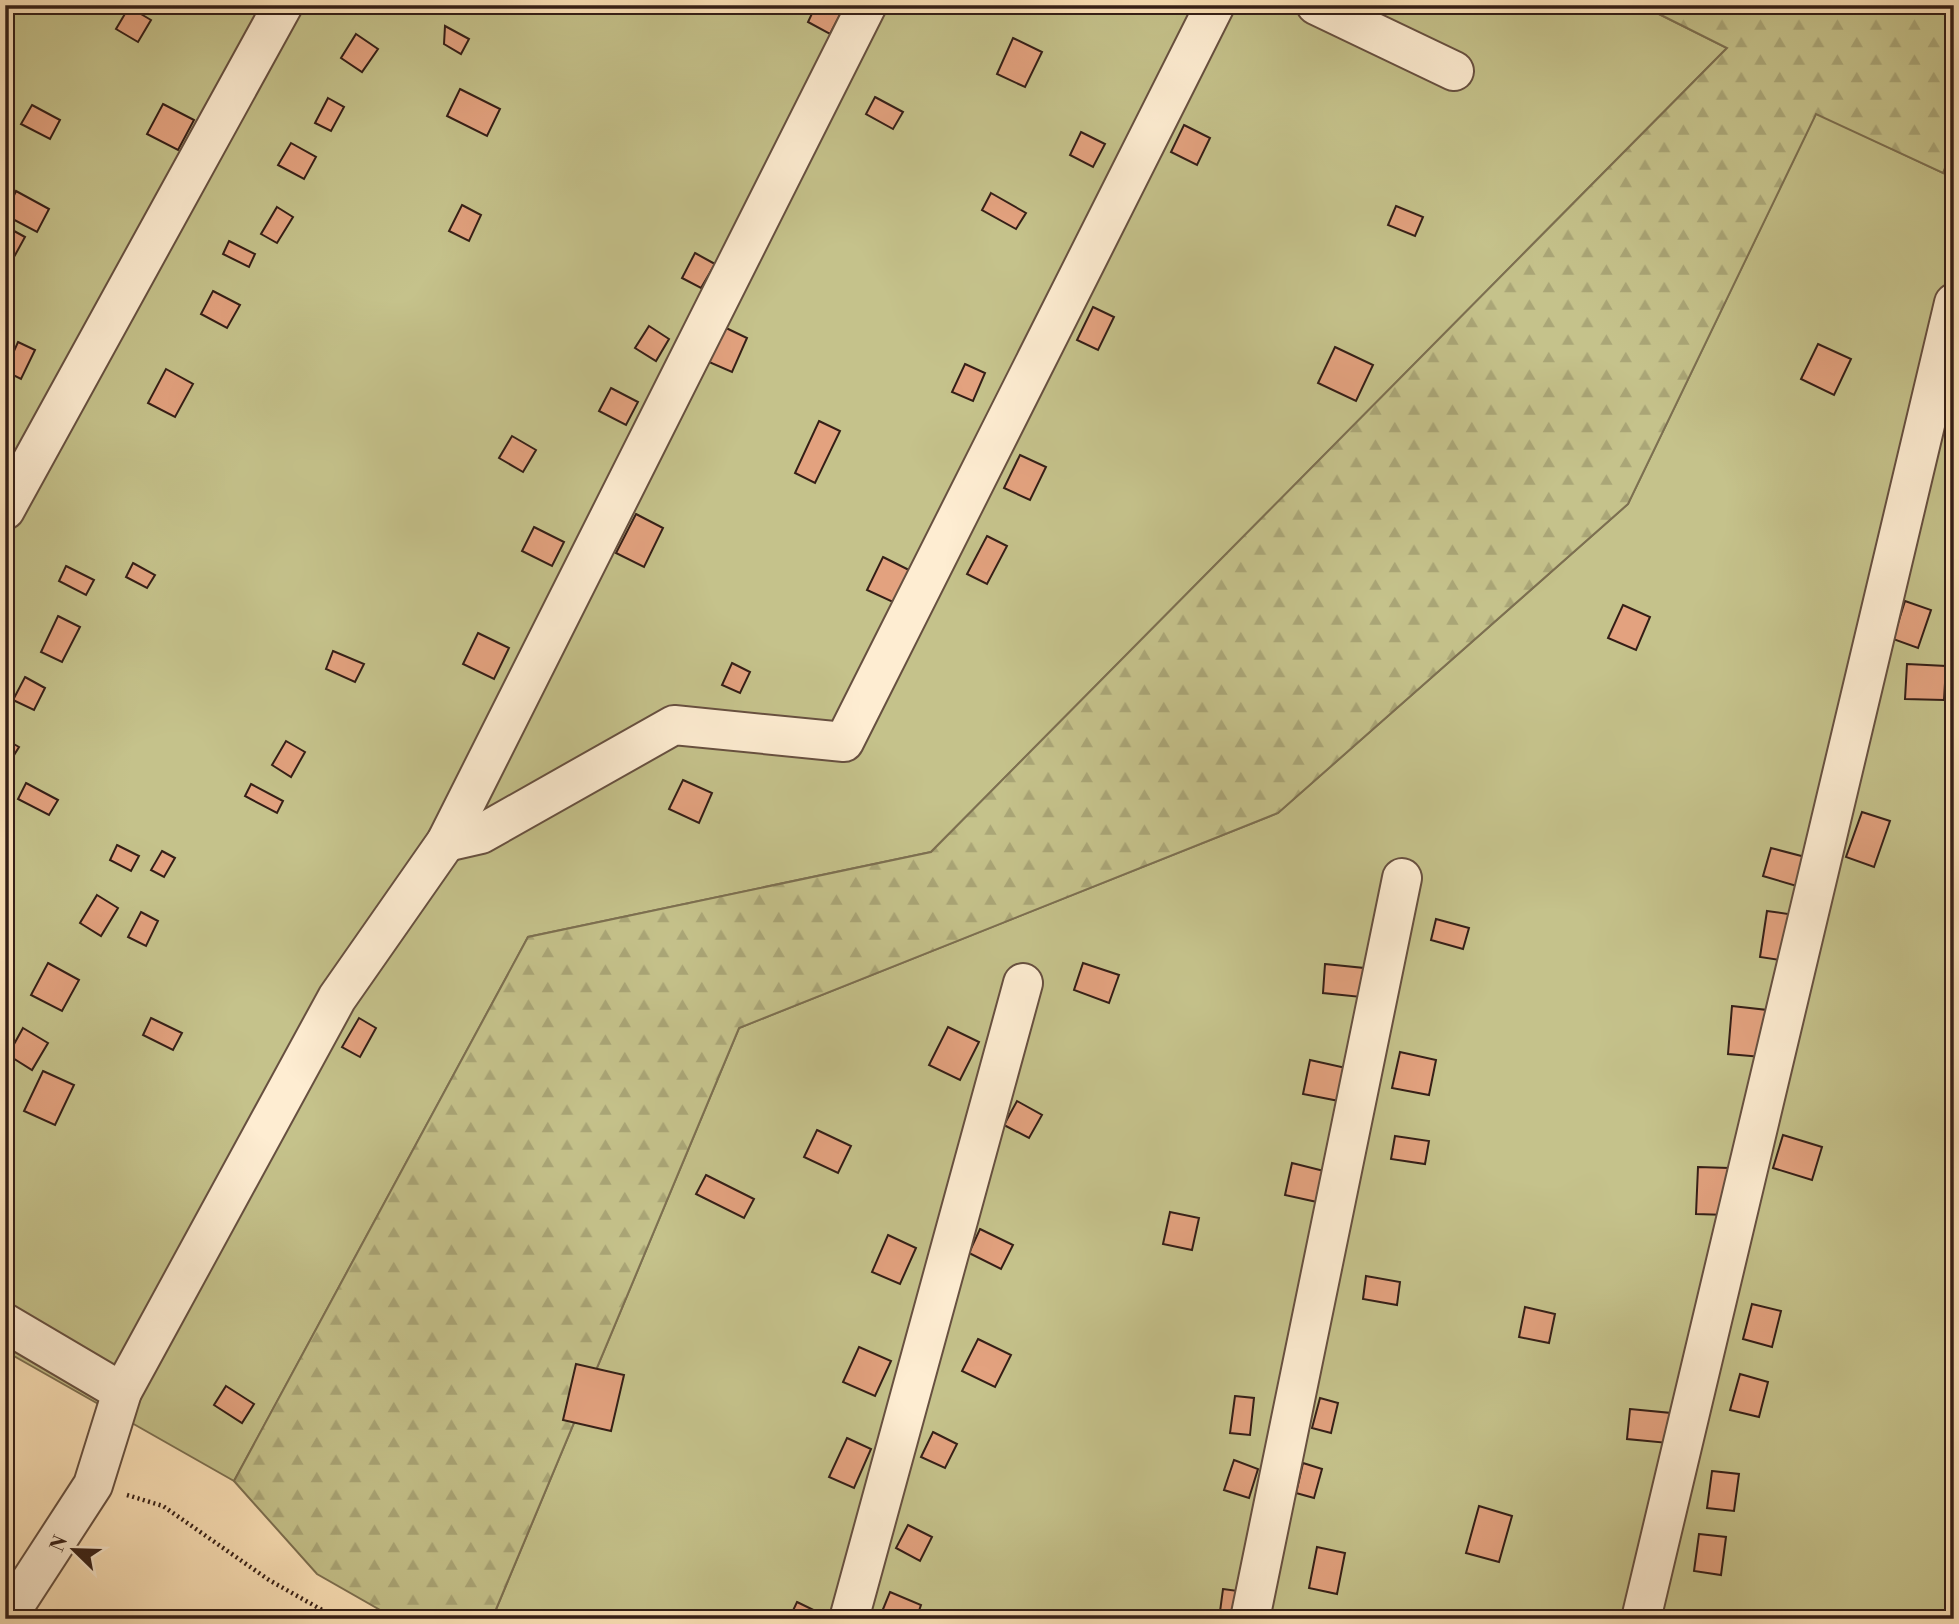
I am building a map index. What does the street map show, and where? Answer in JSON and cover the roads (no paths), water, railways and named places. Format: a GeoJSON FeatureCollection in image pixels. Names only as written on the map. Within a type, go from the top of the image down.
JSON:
{"type":"FeatureCollection","features":[{"type":"Feature","properties":{"kind":"street"},"geometry":{"type":"LineString","coordinates":[[5,510],[283,5]]}},
{"type":"Feature","properties":{"kind":"street"},"geometry":{"type":"LineString","coordinates":[[6,1619],[93,1485],[122,1392],[337,998],[446,842],[867,5]]}},
{"type":"Feature","properties":{"kind":"street"},"geometry":{"type":"LineString","coordinates":[[446,842],[481,834],[674,725],[844,742],[1215,5]]}},
{"type":"Feature","properties":{"kind":"street"},"geometry":{"type":"LineString","coordinates":[[1316,5],[1454,71]]}},
{"type":"Feature","properties":{"kind":"street"},"geometry":{"type":"LineString","coordinates":[[1641,1619],[1946,367],[1954,303]]}},
{"type":"Feature","properties":{"kind":"street"},"geometry":{"type":"LineString","coordinates":[[1250,1619],[1402,878]]}},
{"type":"Feature","properties":{"kind":"street"},"geometry":{"type":"LineString","coordinates":[[849,1619],[1023,983]]}},
{"type":"Feature","properties":{"kind":"street"},"geometry":{"type":"LineString","coordinates":[[5,1322],[122,1392]]}}]}
